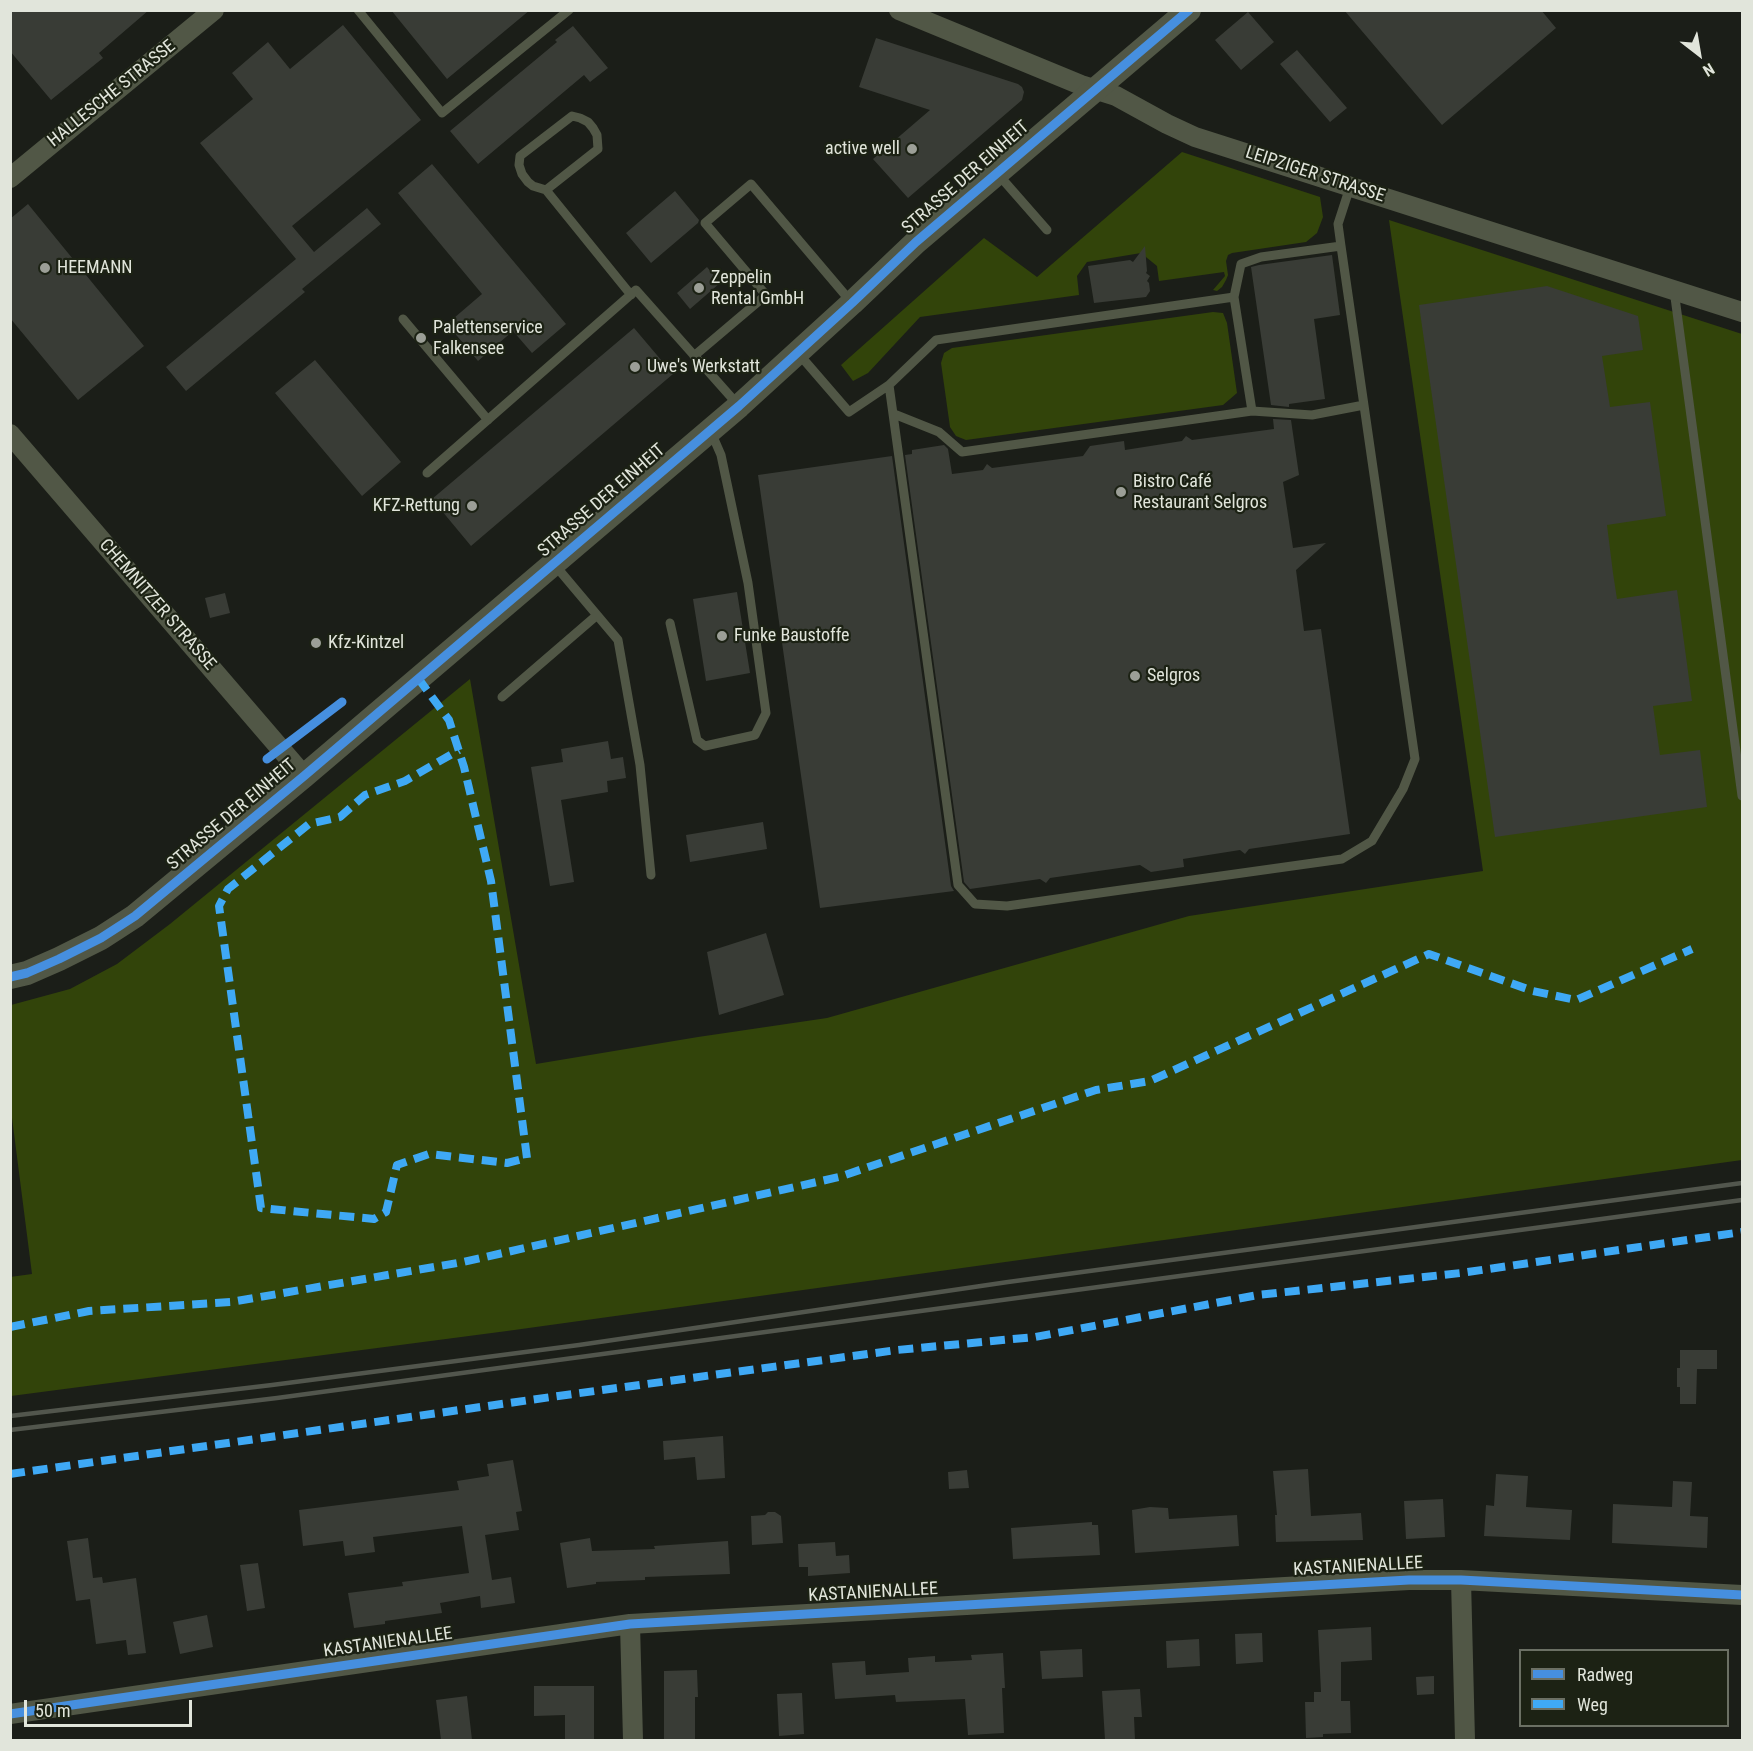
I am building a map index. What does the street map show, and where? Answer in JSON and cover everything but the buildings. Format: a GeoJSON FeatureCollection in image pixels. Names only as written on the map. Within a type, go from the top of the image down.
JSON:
{"type":"FeatureCollection","features":[{"type":"Feature","properties":{"kind":"street","name":"HALLESCHE STRASSE"},"geometry":{"type":"LineString","coordinates":[[10,178],[214,10]]}},
{"type":"Feature","properties":{"kind":"street","name":"LEIPZIGER STRASSE"},"geometry":{"type":"LineString","coordinates":[[899,10],[1081,85],[1116,96],[1195,137],[1743,312]]}},
{"type":"Feature","properties":{"kind":"street","name":"STRASSE DER EINHEIT"},"geometry":{"type":"LineString","coordinates":[[10,977],[27,973],[59,959],[101,938],[135,916],[304,776],[739,406],[916,242],[1189,10]]}},
{"type":"Feature","properties":{"kind":"street","name":"CHEMNITZER STRASSE"},"geometry":{"type":"LineString","coordinates":[[10,434],[304,776]]}},
{"type":"Feature","properties":{"kind":"street","name":"KASTANIENALLEE"},"geometry":{"type":"LineString","coordinates":[[10,1714],[630,1624],[1409,1580],[1461,1580],[1743,1595]]}},
{"type":"Feature","properties":{"kind":"street"},"geometry":{"type":"LineString","coordinates":[[1461,1580],[1465,1740]]}},
{"type":"Feature","properties":{"kind":"street"},"geometry":{"type":"LineString","coordinates":[[630,1624],[633,1740]]}},
{"type":"Feature","properties":{"kind":"lane"},"geometry":{"type":"LineString","coordinates":[[357,10],[442,112],[569,10]]}},
{"type":"Feature","properties":{"kind":"lane"},"geometry":{"type":"LineString","coordinates":[[546,190],[598,148],[597,135],[588,122],[572,116],[520,156],[519,165],[528,182],[546,190],[631,295]]}},
{"type":"Feature","properties":{"kind":"lane"},"geometry":{"type":"LineString","coordinates":[[997,173],[1047,230]]}},
{"type":"Feature","properties":{"kind":"lane"},"geometry":{"type":"LineString","coordinates":[[694,356],[766,295],[705,224],[751,184],[852,303]]}},
{"type":"Feature","properties":{"kind":"lane"},"geometry":{"type":"LineString","coordinates":[[889,385],[958,885],[975,904],[1007,906],[1342,859],[1372,841],[1403,789],[1415,759],[1338,224],[1350,187]]}},
{"type":"Feature","properties":{"kind":"lane"},"geometry":{"type":"LineString","coordinates":[[1252,411],[1234,297],[1241,264],[1261,257],[1341,246]]}},
{"type":"Feature","properties":{"kind":"lane"},"geometry":{"type":"LineString","coordinates":[[428,473],[636,290],[739,406]]}},
{"type":"Feature","properties":{"kind":"lane"},"geometry":{"type":"LineString","coordinates":[[1674,290],[1743,796]]}},
{"type":"Feature","properties":{"kind":"lane"},"geometry":{"type":"LineString","coordinates":[[798,353],[849,412],[889,385],[936,340],[1234,297]]}},
{"type":"Feature","properties":{"kind":"lane"},"geometry":{"type":"LineString","coordinates":[[403,319],[488,420]]}},
{"type":"Feature","properties":{"kind":"lane"},"geometry":{"type":"LineString","coordinates":[[894,414],[939,432],[962,452],[1252,411],[1312,415],[1364,405]]}},
{"type":"Feature","properties":{"kind":"lane"},"geometry":{"type":"LineString","coordinates":[[670,623],[697,740],[705,746],[755,735],[766,713],[748,583],[721,455],[710,430]]}},
{"type":"Feature","properties":{"kind":"lane"},"geometry":{"type":"LineString","coordinates":[[554,564],[618,640],[640,765],[651,875]]}},
{"type":"Feature","properties":{"kind":"lane"},"geometry":{"type":"LineString","coordinates":[[502,697],[596,616]]}},
{"type":"Feature","properties":{"kind":"green space"},"geometry":{"type":"Polygon","coordinates":[[[1182,152],[1320,197],[1323,217],[1317,233],[1306,242],[1228,255],[1226,261],[1228,275],[1222,287],[1217,291],[1213,290],[1225,276],[1224,272],[1159,281],[1157,266],[1141,253],[1087,262],[1077,276],[1079,295],[920,317],[868,373],[853,381],[841,365],[984,238],[1037,277],[1182,152]]]}},
{"type":"Feature","properties":{"kind":"green space"},"geometry":{"type":"Polygon","coordinates":[[[1389,220],[1742,334],[1742,1160],[507,1331],[11,1396],[10,1277],[32,1274],[11,1110],[11,1005],[70,989],[117,964],[170,924],[470,679],[536,1064],[827,1018],[1189,916],[1483,871],[1389,220]]]}},
{"type":"Feature","properties":{"kind":"green space"},"geometry":{"type":"Polygon","coordinates":[[[1213,312],[1223,313],[1227,323],[1237,393],[1223,405],[966,440],[956,436],[950,427],[941,363],[944,353],[952,348],[1213,312]]]}},
{"type":"Feature","properties":{"kind":"railway"},"geometry":{"type":"LineString","coordinates":[[10,1416],[579,1345],[1008,1282],[1742,1183]]}},
{"type":"Feature","properties":{"kind":"railway"},"geometry":{"type":"LineString","coordinates":[[10,1430],[277,1398],[1742,1200]]}},
{"type":"Feature","properties":{"kind":"marked path"},"geometry":{"type":"LineString","coordinates":[[418,678],[449,720],[464,767],[491,881],[527,1158],[507,1163],[429,1154],[397,1165],[386,1212],[374,1219],[261,1208],[219,906],[228,889],[309,824],[340,817],[365,795],[405,781],[459,750]]}},
{"type":"Feature","properties":{"kind":"marked path"},"geometry":{"type":"LineString","coordinates":[[10,1327],[89,1311],[231,1302],[463,1262],[839,1177],[1096,1090],[1150,1081],[1429,954],[1533,991],[1576,1000],[1692,949]]}},
{"type":"Feature","properties":{"kind":"marked path"},"geometry":{"type":"LineString","coordinates":[[10,1474],[897,1350],[1035,1337],[1258,1295],[1461,1273],[1742,1232]]}},
{"type":"Feature","properties":{"kind":"cycle path"},"geometry":{"type":"LineString","coordinates":[[10,977],[27,973],[59,959],[101,938],[135,916],[304,776],[739,406],[916,242],[1189,10]]}},
{"type":"Feature","properties":{"kind":"cycle path"},"geometry":{"type":"LineString","coordinates":[[267,759],[342,702]]}},
{"type":"Feature","properties":{"kind":"cycle path"},"geometry":{"type":"LineString","coordinates":[[10,1714],[630,1624],[1409,1580],[1461,1580],[1742,1595]]}},
{"type":"Feature","properties":{"kind":"place","name":"active well"},"geometry":{"type":"Point","coordinates":[912,149]}},
{"type":"Feature","properties":{"kind":"place","name":"HEEMANN"},"geometry":{"type":"Point","coordinates":[45,268]}},
{"type":"Feature","properties":{"kind":"place","name":"Zeppelin Rental GmbH"},"geometry":{"type":"Point","coordinates":[699,288]}},
{"type":"Feature","properties":{"kind":"place","name":"Palettenservice Falkensee"},"geometry":{"type":"Point","coordinates":[421,338]}},
{"type":"Feature","properties":{"kind":"place","name":"Uwe's Werkstatt"},"geometry":{"type":"Point","coordinates":[635,367]}},
{"type":"Feature","properties":{"kind":"place","name":"Bistro Café Restaurant Selgros"},"geometry":{"type":"Point","coordinates":[1121,492]}},
{"type":"Feature","properties":{"kind":"place","name":"KFZ-Rettung"},"geometry":{"type":"Point","coordinates":[472,506]}},
{"type":"Feature","properties":{"kind":"place","name":"Funke Baustoffe"},"geometry":{"type":"Point","coordinates":[722,636]}},
{"type":"Feature","properties":{"kind":"place","name":"Kfz-Kintzel"},"geometry":{"type":"Point","coordinates":[316,643]}},
{"type":"Feature","properties":{"kind":"place","name":"Selgros"},"geometry":{"type":"Point","coordinates":[1135,676]}}]}
